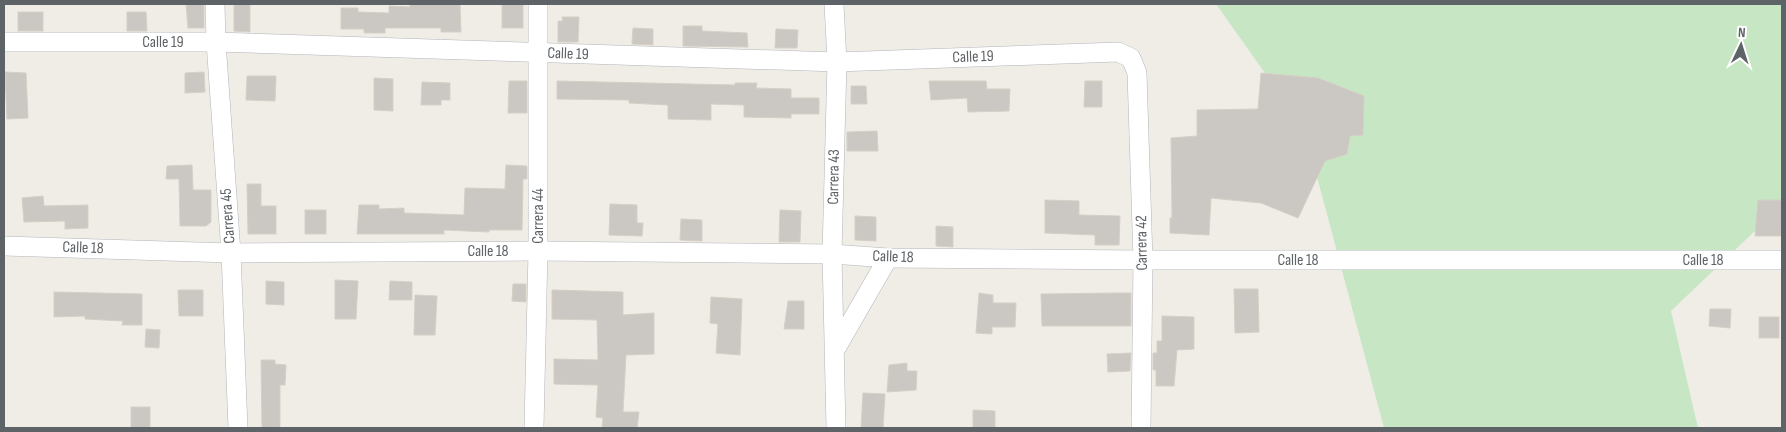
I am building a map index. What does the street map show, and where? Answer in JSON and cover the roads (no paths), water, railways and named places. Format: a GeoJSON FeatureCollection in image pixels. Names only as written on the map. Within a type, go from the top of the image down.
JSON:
{"type":"FeatureCollection","features":[{"type":"Feature","properties":{"kind":"street","name":"Carrera 45"},"geometry":{"type":"LineString","coordinates":[[215,4],[231,253],[238,428]]}},
{"type":"Feature","properties":{"kind":"street","name":"Carrera 44"},"geometry":{"type":"LineString","coordinates":[[534,428],[538,251],[538,4]]}},
{"type":"Feature","properties":{"kind":"street","name":"Carrera 43"},"geometry":{"type":"LineString","coordinates":[[834,4],[837,62],[832,254],[836,428]]}},
{"type":"Feature","properties":{"kind":"street","name":"Calle 19"},"geometry":{"type":"LineString","coordinates":[[4,42],[216,42],[837,62],[1118,52],[1131,58]]}},
{"type":"Feature","properties":{"kind":"street","name":"Carrera 42"},"geometry":{"type":"LineString","coordinates":[[1131,58],[1137,73],[1143,260],[1141,428]]}},
{"type":"Feature","properties":{"kind":"street","name":"Calle 18"},"geometry":{"type":"LineString","coordinates":[[4,246],[231,253],[538,251],[832,254],[888,258],[1143,260],[1782,260]]}},
{"type":"Feature","properties":{"kind":"street"},"geometry":{"type":"LineString","coordinates":[[835,350],[888,258]]}}]}
